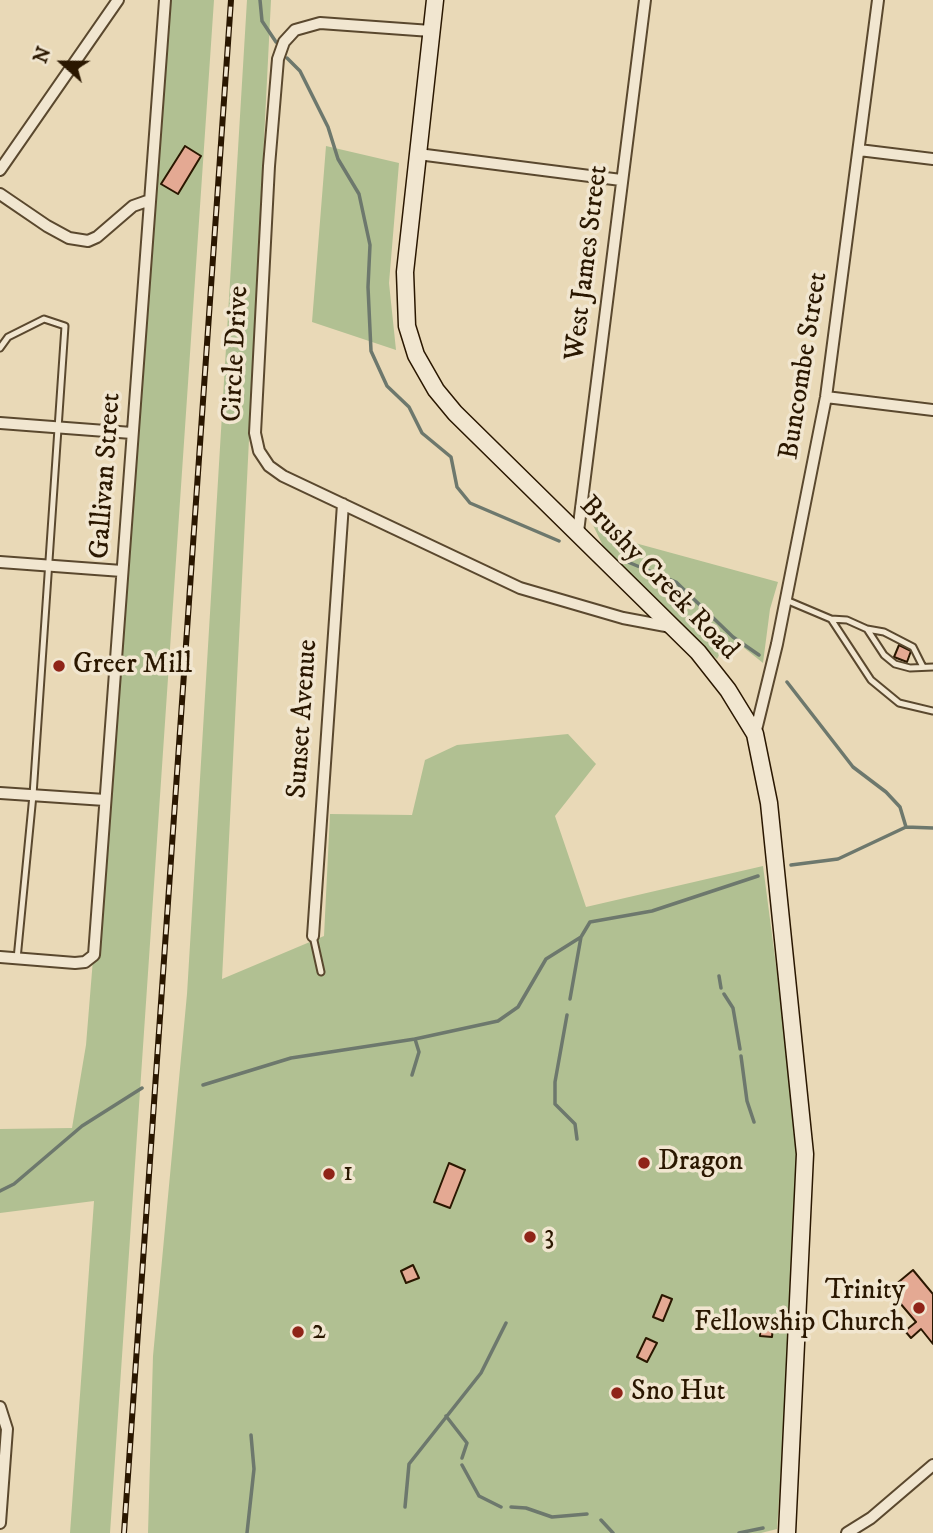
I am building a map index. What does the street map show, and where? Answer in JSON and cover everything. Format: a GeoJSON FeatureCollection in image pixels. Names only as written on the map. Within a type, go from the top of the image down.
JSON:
{"type":"FeatureCollection","features":[{"type":"Feature","properties":{"kind":"street"},"geometry":{"type":"LineString","coordinates":[[0,170],[118,0]]}},
{"type":"Feature","properties":{"kind":"street","name":"Gallivan Street"},"geometry":{"type":"LineString","coordinates":[[17,958],[75,963],[85,962],[94,955],[165,0]]}},
{"type":"Feature","properties":{"kind":"street","name":"Brushy Creek Road"},"geometry":{"type":"LineString","coordinates":[[435,0],[405,272],[407,326],[416,355],[436,390],[455,413],[578,531],[719,677],[755,734],[768,803],[806,1154],[786,1533]]}},
{"type":"Feature","properties":{"kind":"street","name":"West James Street"},"geometry":{"type":"LineString","coordinates":[[578,531],[645,0]]}},
{"type":"Feature","properties":{"kind":"street","name":"Buncombe Street"},"geometry":{"type":"LineString","coordinates":[[755,734],[786,600],[826,397],[878,0]]}},
{"type":"Feature","properties":{"kind":"street","name":"Circle Drive"},"geometry":{"type":"LineString","coordinates":[[431,31],[311,24],[289,35],[278,59],[269,166],[256,443],[263,459],[273,470],[520,588],[623,618],[674,628]]}},
{"type":"Feature","properties":{"kind":"street"},"geometry":{"type":"LineString","coordinates":[[859,150],[933,159]]}},
{"type":"Feature","properties":{"kind":"street"},"geometry":{"type":"LineString","coordinates":[[418,154],[621,180]]}},
{"type":"Feature","properties":{"kind":"street"},"geometry":{"type":"LineString","coordinates":[[0,194],[58,232],[88,241],[97,237],[134,206],[150,200]]}},
{"type":"Feature","properties":{"kind":"street"},"geometry":{"type":"LineString","coordinates":[[826,397],[933,410]]}},
{"type":"Feature","properties":{"kind":"street"},"geometry":{"type":"LineString","coordinates":[[0,423],[132,433]]}},
{"type":"Feature","properties":{"kind":"street","name":"Sunset Avenue"},"geometry":{"type":"LineString","coordinates":[[313,936],[343,504]]}},
{"type":"Feature","properties":{"kind":"street"},"geometry":{"type":"LineString","coordinates":[[0,562],[122,571]]}},
{"type":"Feature","properties":{"kind":"street"},"geometry":{"type":"LineString","coordinates":[[0,793],[105,800]]}},
{"type":"Feature","properties":{"kind":"street"},"geometry":{"type":"LineString","coordinates":[[0,957],[17,958]]}},
{"type":"Feature","properties":{"kind":"street"},"geometry":{"type":"LineString","coordinates":[[0,1407],[7,1429],[0,1522]]}},
{"type":"Feature","properties":{"kind":"street"},"geometry":{"type":"LineString","coordinates":[[847,1533],[871,1518],[933,1465]]}},
{"type":"Feature","properties":{"kind":"lane"},"geometry":{"type":"LineString","coordinates":[[0,348],[8,337],[44,319],[65,326],[33,795],[17,958]]}},
{"type":"Feature","properties":{"kind":"lane"},"geometry":{"type":"LineString","coordinates":[[786,600],[831,619],[847,620],[867,629],[884,632],[913,647],[923,667]]}},
{"type":"Feature","properties":{"kind":"lane"},"geometry":{"type":"LineString","coordinates":[[831,619],[871,680],[899,703],[933,711]]}},
{"type":"Feature","properties":{"kind":"lane"},"geometry":{"type":"LineString","coordinates":[[867,629],[884,654],[895,664],[933,667]]}},
{"type":"Feature","properties":{"kind":"lane"},"geometry":{"type":"LineString","coordinates":[[313,936],[321,972]]}},
{"type":"Feature","properties":{"kind":"green space"},"geometry":{"type":"Polygon","coordinates":[[[171,0],[214,0],[110,1533],[70,1533],[94,1201],[0,1213],[0,1129],[72,1128],[86,1045],[171,0]]]}},
{"type":"Feature","properties":{"kind":"green space"},"geometry":{"type":"Polygon","coordinates":[[[247,0],[271,0],[222,979],[324,936],[330,814],[412,815],[425,760],[457,745],[568,734],[596,764],[555,816],[586,907],[763,866],[798,1133],[798,1224],[777,1529],[761,1533],[148,1533],[153,1356],[187,994],[247,0]]]}},
{"type":"Feature","properties":{"kind":"green space"},"geometry":{"type":"Polygon","coordinates":[[[326,146],[399,163],[389,283],[396,350],[312,322],[326,146]]]}},
{"type":"Feature","properties":{"kind":"green space"},"geometry":{"type":"Polygon","coordinates":[[[592,523],[613,537],[778,582],[770,609],[763,663],[738,643],[722,649],[717,659],[604,548],[592,523]]]}},
{"type":"Feature","properties":{"kind":"building"},"geometry":{"type":"Polygon","coordinates":[[[185,146],[201,156],[178,194],[161,184],[185,146]]]}},
{"type":"Feature","properties":{"kind":"building"},"geometry":{"type":"Polygon","coordinates":[[[899,645],[911,651],[907,662],[894,657],[899,645]]]}},
{"type":"Feature","properties":{"kind":"building"},"geometry":{"type":"Polygon","coordinates":[[[449,1163],[465,1170],[450,1208],[434,1202],[449,1163]]]}},
{"type":"Feature","properties":{"kind":"building"},"geometry":{"type":"Polygon","coordinates":[[[413,1265],[419,1278],[406,1283],[401,1271],[413,1265]]]}},
{"type":"Feature","properties":{"kind":"building","name":"Trinity Fellowship Church"},"geometry":{"type":"Polygon","coordinates":[[[913,1270],[933,1294],[933,1344],[921,1329],[911,1338],[905,1331],[916,1322],[889,1290],[913,1270]]]}},
{"type":"Feature","properties":{"kind":"building"},"geometry":{"type":"Polygon","coordinates":[[[662,1295],[672,1299],[663,1321],[653,1317],[662,1295]]]}},
{"type":"Feature","properties":{"kind":"building"},"geometry":{"type":"Polygon","coordinates":[[[761,1315],[774,1316],[772,1337],[760,1336],[761,1315]]]}},
{"type":"Feature","properties":{"kind":"building"},"geometry":{"type":"Polygon","coordinates":[[[646,1338],[657,1343],[647,1362],[637,1357],[646,1338]]]}},
{"type":"Feature","properties":{"kind":"waterway"},"geometry":{"type":"LineString","coordinates":[[260,0],[262,21],[276,42]]}},
{"type":"Feature","properties":{"kind":"waterway"},"geometry":{"type":"LineString","coordinates":[[287,58],[300,71],[328,127],[338,159],[359,194],[370,245],[368,287],[371,351],[387,386],[409,407],[422,433],[451,457],[457,487],[470,503],[559,541]]}},
{"type":"Feature","properties":{"kind":"waterway"},"geometry":{"type":"LineString","coordinates":[[623,560],[676,582],[733,637],[759,655]]}},
{"type":"Feature","properties":{"kind":"waterway"},"geometry":{"type":"LineString","coordinates":[[787,682],[853,767],[886,792],[900,807],[906,827]]}},
{"type":"Feature","properties":{"kind":"waterway"},"geometry":{"type":"LineString","coordinates":[[791,865],[838,859],[906,827],[933,828]]}},
{"type":"Feature","properties":{"kind":"waterway"},"geometry":{"type":"LineString","coordinates":[[203,1085],[291,1058],[415,1039],[498,1021],[518,1007],[546,959],[581,937],[590,922],[652,911],[758,876]]}},
{"type":"Feature","properties":{"kind":"waterway"},"geometry":{"type":"LineString","coordinates":[[570,999],[581,937]]}},
{"type":"Feature","properties":{"kind":"waterway"},"geometry":{"type":"LineString","coordinates":[[719,976],[721,988]]}},
{"type":"Feature","properties":{"kind":"waterway"},"geometry":{"type":"LineString","coordinates":[[724,994],[733,1008],[740,1049]]}},
{"type":"Feature","properties":{"kind":"waterway"},"geometry":{"type":"LineString","coordinates":[[567,1015],[555,1082],[555,1104],[575,1124],[577,1139]]}},
{"type":"Feature","properties":{"kind":"waterway"},"geometry":{"type":"LineString","coordinates":[[412,1075],[419,1052],[415,1039]]}},
{"type":"Feature","properties":{"kind":"waterway"},"geometry":{"type":"LineString","coordinates":[[741,1056],[747,1101],[754,1122]]}},
{"type":"Feature","properties":{"kind":"waterway"},"geometry":{"type":"LineString","coordinates":[[0,1191],[14,1184],[82,1126],[142,1088]]}},
{"type":"Feature","properties":{"kind":"waterway"},"geometry":{"type":"LineString","coordinates":[[405,1507],[409,1464],[481,1373],[506,1323]]}},
{"type":"Feature","properties":{"kind":"waterway"},"geometry":{"type":"LineString","coordinates":[[446,1416],[467,1443],[462,1458]]}},
{"type":"Feature","properties":{"kind":"waterway"},"geometry":{"type":"LineString","coordinates":[[247,1533],[254,1469],[251,1435]]}},
{"type":"Feature","properties":{"kind":"waterway"},"geometry":{"type":"LineString","coordinates":[[462,1465],[479,1496],[501,1507]]}},
{"type":"Feature","properties":{"kind":"waterway"},"geometry":{"type":"LineString","coordinates":[[511,1507],[526,1508],[552,1517],[587,1514]]}},
{"type":"Feature","properties":{"kind":"waterway"},"geometry":{"type":"LineString","coordinates":[[601,1520],[613,1533]]}},
{"type":"Feature","properties":{"kind":"waterway"},"geometry":{"type":"LineString","coordinates":[[739,1533],[763,1528]]}},
{"type":"Feature","properties":{"kind":"railway"},"geometry":{"type":"LineString","coordinates":[[124,1533],[231,0]]}},
{"type":"Feature","properties":{"kind":"place","name":"Greer Mill"},"geometry":{"type":"Point","coordinates":[59,666]}},
{"type":"Feature","properties":{"kind":"place","name":"Dragon"},"geometry":{"type":"Point","coordinates":[644,1163]}},
{"type":"Feature","properties":{"kind":"place","name":"1"},"geometry":{"type":"Point","coordinates":[329,1174]}},
{"type":"Feature","properties":{"kind":"place","name":"3"},"geometry":{"type":"Point","coordinates":[530,1237]}},
{"type":"Feature","properties":{"kind":"place","name":"Trinity Fellowship Church"},"geometry":{"type":"Point","coordinates":[919,1308]}},
{"type":"Feature","properties":{"kind":"place","name":"2"},"geometry":{"type":"Point","coordinates":[298,1332]}},
{"type":"Feature","properties":{"kind":"place","name":"Sno Hut"},"geometry":{"type":"Point","coordinates":[617,1393]}}]}
